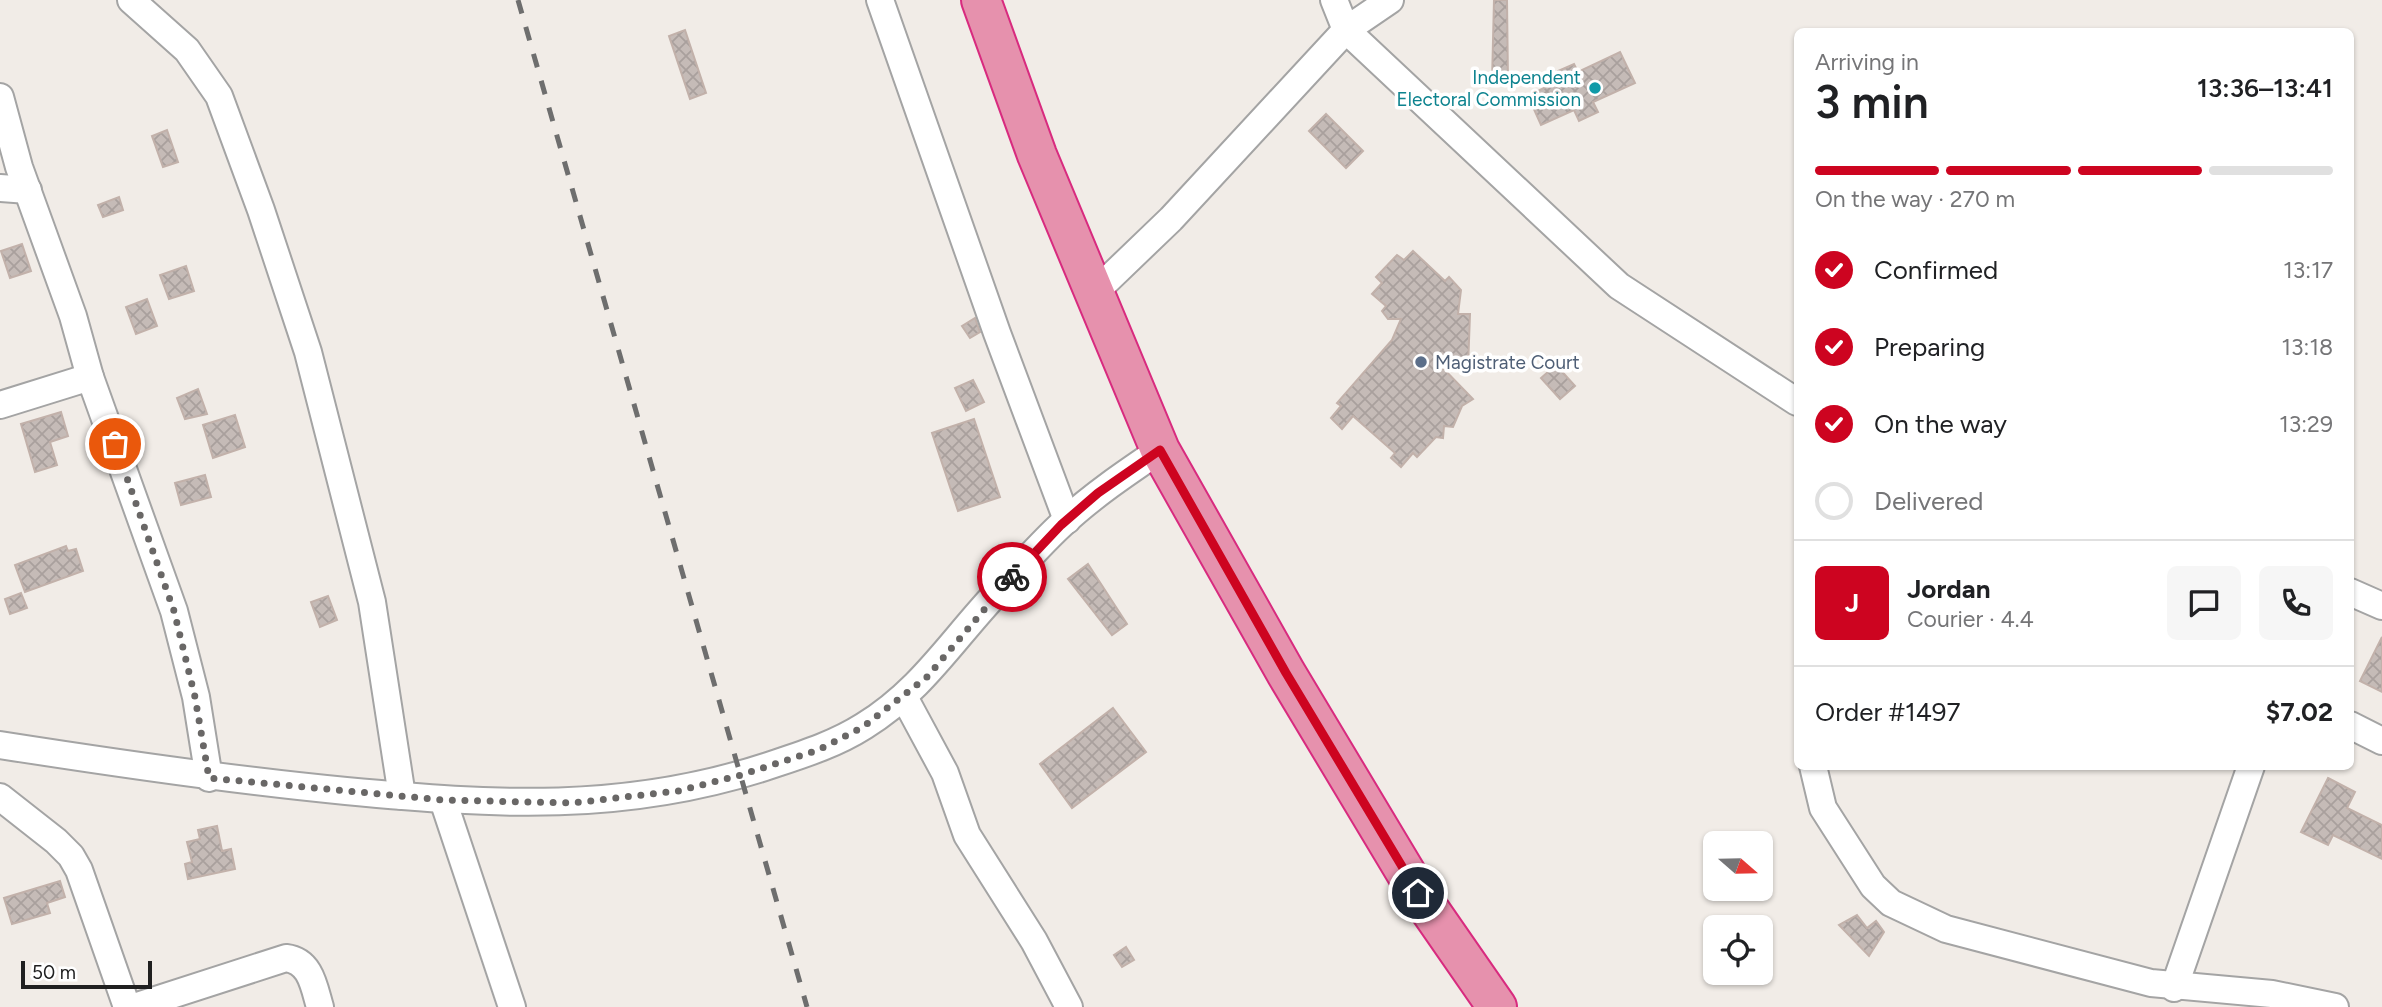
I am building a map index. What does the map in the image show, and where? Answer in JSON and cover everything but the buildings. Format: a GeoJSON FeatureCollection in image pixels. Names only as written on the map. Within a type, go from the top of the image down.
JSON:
{"type":"FeatureCollection","features":[{"type":"Feature","properties":{"kind":"highway"},"geometry":{"type":"LineString","coordinates":[[981,0],[1037,155],[1160,450],[1418,893],[1497,1007]]}},
{"type":"Feature","properties":{"kind":"highway"},"geometry":{"type":"LineString","coordinates":[[1191,507],[1224,595],[1315,770],[1396,901],[1471,1007]]}},
{"type":"Feature","properties":{"kind":"street"},"geometry":{"type":"LineString","coordinates":[[131,0],[187,50],[219,96],[265,223],[307,352],[372,603],[402,796]]}},
{"type":"Feature","properties":{"kind":"street"},"geometry":{"type":"LineString","coordinates":[[880,0],[997,333],[1067,520]]}},
{"type":"Feature","properties":{"kind":"street"},"geometry":{"type":"LineString","coordinates":[[1334,0],[1346,30],[1619,286],[1794,400]]}},
{"type":"Feature","properties":{"kind":"street"},"geometry":{"type":"LineString","coordinates":[[1094,292],[1171,219],[1346,30],[1390,0]]}},
{"type":"Feature","properties":{"kind":"street"},"geometry":{"type":"LineString","coordinates":[[0,97],[54,270],[73,316],[90,377],[174,611],[195,697],[209,778]]}},
{"type":"Feature","properties":{"kind":"street"},"geometry":{"type":"LineString","coordinates":[[0,188],[28,190]]}},
{"type":"Feature","properties":{"kind":"street"},"geometry":{"type":"LineString","coordinates":[[0,405],[90,377]]}},
{"type":"Feature","properties":{"kind":"street"},"geometry":{"type":"LineString","coordinates":[[0,745],[209,778],[443,800],[572,803],[678,791],[741,775],[818,750],[863,727],[904,697],[927,677],[989,601],[1067,520],[1098,493],[1160,450]]}},
{"type":"Feature","properties":{"kind":"street"},"geometry":{"type":"LineString","coordinates":[[2354,594],[2382,606]]}},
{"type":"Feature","properties":{"kind":"street"},"geometry":{"type":"LineString","coordinates":[[904,697],[945,773],[967,835],[1034,941],[1069,1007]]}},
{"type":"Feature","properties":{"kind":"street"},"geometry":{"type":"LineString","coordinates":[[2354,727],[2382,741]]}},
{"type":"Feature","properties":{"kind":"street"},"geometry":{"type":"LineString","coordinates":[[1813,770],[1823,808],[1873,886],[1891,903],[1946,929],[2175,988],[2272,994],[2335,1007]]}},
{"type":"Feature","properties":{"kind":"street"},"geometry":{"type":"LineString","coordinates":[[2175,988],[2250,770]]}},
{"type":"Feature","properties":{"kind":"street"},"geometry":{"type":"LineString","coordinates":[[0,797],[71,856],[79,870],[127,1007]]}},
{"type":"Feature","properties":{"kind":"street"},"geometry":{"type":"LineString","coordinates":[[443,800],[512,1007]]}},
{"type":"Feature","properties":{"kind":"street"},"geometry":{"type":"LineString","coordinates":[[134,1007],[286,958],[299,961],[309,972],[320,1007]]}},
{"type":"Feature","properties":{"kind":"railway"},"geometry":{"type":"LineString","coordinates":[[518,0],[807,1007]]}},
{"type":"Feature","properties":{"kind":"way so far"},"geometry":{"type":"LineString","coordinates":[[115,444],[174,611],[195,697],[209,778],[443,800],[572,803],[678,791],[741,775],[818,750],[863,727],[927,677],[1012,577]]}},
{"type":"Feature","properties":{"kind":"place","name":"Independent Electoral Commission"},"geometry":{"type":"Point","coordinates":[1595,88]}},
{"type":"Feature","properties":{"kind":"place","name":"Magistrate Court"},"geometry":{"type":"Point","coordinates":[1421,362]}},
{"type":"Feature","properties":{"kind":"route"},"geometry":{"type":"LineString","coordinates":[[1012,577],[1061,525],[1098,493],[1160,450],[1286,673],[1418,893]]}}]}
